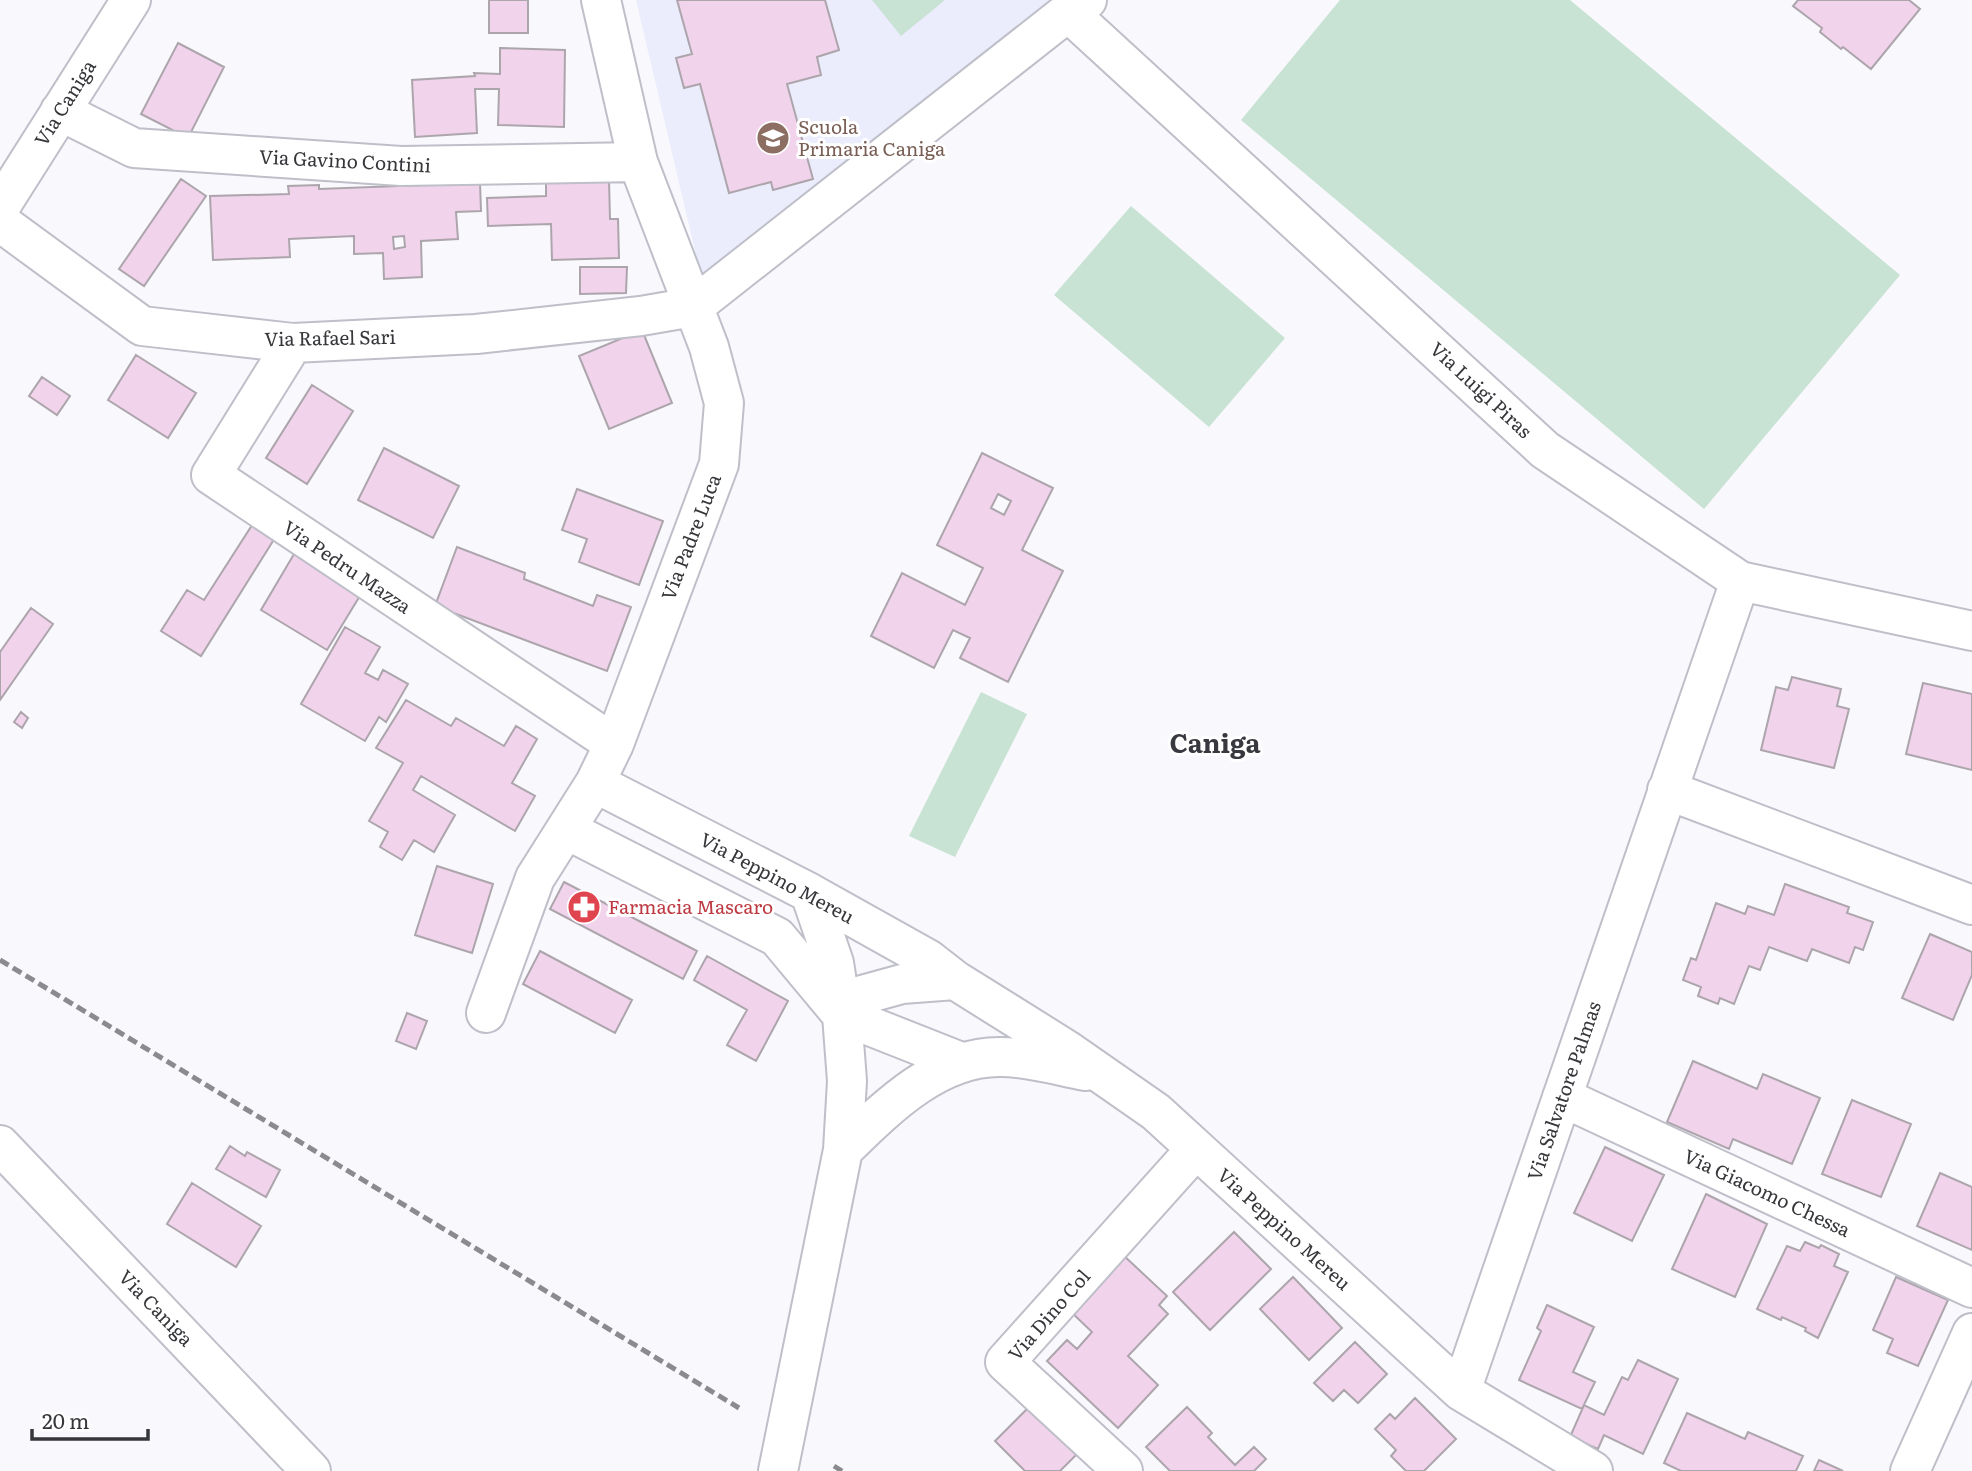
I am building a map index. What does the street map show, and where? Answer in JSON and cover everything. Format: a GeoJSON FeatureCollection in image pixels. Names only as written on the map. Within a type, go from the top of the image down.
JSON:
{"type":"FeatureCollection","features":[{"type":"Feature","properties":{"kind":"street","name":"Via Caniga"},"geometry":{"type":"LineString","coordinates":[[0,207],[131,0]]}},
{"type":"Feature","properties":{"kind":"street","name":"Via Padre Luca"},"geometry":{"type":"LineString","coordinates":[[486,1013],[535,877],[595,783],[614,744],[719,464],[724,403],[709,347],[638,162],[601,0]]}},
{"type":"Feature","properties":{"kind":"street"},"geometry":{"type":"LineString","coordinates":[[693,307],[1078,6]]}},
{"type":"Feature","properties":{"kind":"street","name":"Via Luigi Piras"},"geometry":{"type":"LineString","coordinates":[[1078,6],[1545,450],[1740,580],[1972,631]]}},
{"type":"Feature","properties":{"kind":"street","name":"Via Gavino Contini"},"geometry":{"type":"LineString","coordinates":[[61,111],[134,148],[401,166],[638,162]]}},
{"type":"Feature","properties":{"kind":"street","name":"Via Rafael Sari"},"geometry":{"type":"LineString","coordinates":[[0,222],[142,326],[293,342],[476,334],[641,316],[693,307]]}},
{"type":"Feature","properties":{"kind":"street","name":"Via Pedru Mazza"},"geometry":{"type":"LineString","coordinates":[[293,342],[211,475],[614,744]]}},
{"type":"Feature","properties":{"kind":"street","name":"Via Salvatore Palmas"},"geometry":{"type":"LineString","coordinates":[[1461,1391],[1740,580]]}},
{"type":"Feature","properties":{"kind":"street","name":"Via Peppino Mereu"},"geometry":{"type":"LineString","coordinates":[[595,783],[810,893],[928,960],[1102,1074],[1156,1112],[1461,1391],[1593,1471]]}},
{"type":"Feature","properties":{"kind":"street"},"geometry":{"type":"LineString","coordinates":[[1667,790],[1972,905]]}},
{"type":"Feature","properties":{"kind":"street"},"geometry":{"type":"LineString","coordinates":[[567,830],[777,937],[842,1015]]}},
{"type":"Feature","properties":{"kind":"street"},"geometry":{"type":"LineString","coordinates":[[778,1471],[844,1150],[847,1081],[842,1015],[834,963],[810,893]]}},
{"type":"Feature","properties":{"kind":"street"},"geometry":{"type":"LineString","coordinates":[[842,1015],[862,995],[902,984],[955,980]]}},
{"type":"Feature","properties":{"kind":"street","name":"Via Peppino Mereu"},"geometry":{"type":"LineString","coordinates":[[842,1015],[961,1062]]}},
{"type":"Feature","properties":{"kind":"street","name":"Via Peppino Mereu"},"geometry":{"type":"LineString","coordinates":[[844,1150],[905,1093],[961,1062],[1001,1057],[1102,1074]]}},
{"type":"Feature","properties":{"kind":"street","name":"Via Giacomo Chessa"},"geometry":{"type":"LineString","coordinates":[[1562,1097],[1972,1288]]}},
{"type":"Feature","properties":{"kind":"street","name":"Via Caniga"},"geometry":{"type":"LineString","coordinates":[[0,1145],[311,1471]]}},
{"type":"Feature","properties":{"kind":"street","name":"Via Dino Col"},"geometry":{"type":"LineString","coordinates":[[1123,1471],[1005,1362],[1196,1149]]}},
{"type":"Feature","properties":{"kind":"street"},"geometry":{"type":"LineString","coordinates":[[1910,1471],[1972,1333]]}},
{"type":"Feature","properties":{"kind":"shaded area","name":"Scuola Primaria Caniga"},"geometry":{"type":"Polygon","coordinates":[[[636,0],[1054,0],[701,276],[636,0]]]}},
{"type":"Feature","properties":{"kind":"green space"},"geometry":{"type":"Polygon","coordinates":[[[872,0],[945,0],[901,36],[872,0]]]}},
{"type":"Feature","properties":{"kind":"green space"},"geometry":{"type":"Polygon","coordinates":[[[1340,0],[1570,0],[1900,275],[1704,509],[1241,120],[1340,0]]]}},
{"type":"Feature","properties":{"kind":"green space"},"geometry":{"type":"Polygon","coordinates":[[[1131,206],[1285,338],[1209,427],[1054,295],[1131,206]]]}},
{"type":"Feature","properties":{"kind":"green space"},"geometry":{"type":"Polygon","coordinates":[[[981,692],[1027,714],[955,857],[909,836],[981,692]]]}},
{"type":"Feature","properties":{"kind":"building"},"geometry":{"type":"Polygon","coordinates":[[[489,0],[528,0],[528,33],[489,33],[489,0]]]}},
{"type":"Feature","properties":{"kind":"building"},"geometry":{"type":"Polygon","coordinates":[[[677,0],[825,0],[839,50],[817,57],[821,75],[787,84],[813,179],[773,190],[771,182],[729,193],[700,84],[684,88],[676,58],[692,54],[677,0]]]}},
{"type":"Feature","properties":{"kind":"building"},"geometry":{"type":"Polygon","coordinates":[[[1798,0],[1909,0],[1920,9],[1871,69],[1820,32],[1822,28],[1793,6],[1798,0]]]}},
{"type":"Feature","properties":{"kind":"building"},"geometry":{"type":"Polygon","coordinates":[[[178,43],[224,67],[188,138],[141,114],[178,43]]]}},
{"type":"Feature","properties":{"kind":"building"},"geometry":{"type":"Polygon","coordinates":[[[500,48],[565,50],[564,127],[498,125],[499,89],[475,89],[477,133],[415,137],[412,80],[475,76],[474,73],[500,74],[500,48]]]}},
{"type":"Feature","properties":{"kind":"building"},"geometry":{"type":"Polygon","coordinates":[[[181,179],[206,196],[144,286],[119,269],[181,179]]]}},
{"type":"Feature","properties":{"kind":"building"},"geometry":{"type":"Polygon","coordinates":[[[609,180],[610,219],[618,219],[619,258],[552,260],[551,224],[488,226],[487,198],[546,196],[546,181],[609,180]]]}},
{"type":"Feature","properties":{"kind":"building"},"geometry":{"type":"Polygon","coordinates":[[[480,183],[481,211],[456,212],[458,239],[421,241],[422,277],[384,279],[383,253],[354,254],[354,236],[289,239],[290,257],[213,260],[210,196],[289,194],[288,186],[319,185],[319,189],[480,183]],[[404,236],[393,237],[394,249],[405,247],[404,236]]]}},
{"type":"Feature","properties":{"kind":"building"},"geometry":{"type":"Polygon","coordinates":[[[580,267],[627,267],[626,293],[580,294],[580,267]]]}},
{"type":"Feature","properties":{"kind":"building"},"geometry":{"type":"Polygon","coordinates":[[[642,330],[672,403],[609,429],[579,356],[642,330]]]}},
{"type":"Feature","properties":{"kind":"building"},"geometry":{"type":"Polygon","coordinates":[[[136,355],[196,393],[168,438],[108,400],[136,355]]]}},
{"type":"Feature","properties":{"kind":"building"},"geometry":{"type":"Polygon","coordinates":[[[42,377],[70,396],[57,415],[29,396],[42,377]]]}},
{"type":"Feature","properties":{"kind":"building"},"geometry":{"type":"Polygon","coordinates":[[[312,385],[353,411],[307,484],[266,458],[312,385]]]}},
{"type":"Feature","properties":{"kind":"building"},"geometry":{"type":"Polygon","coordinates":[[[384,448],[459,486],[433,538],[358,500],[384,448]]]}},
{"type":"Feature","properties":{"kind":"building"},"geometry":{"type":"Polygon","coordinates":[[[982,453],[1053,488],[1022,550],[1063,571],[1008,682],[960,658],[970,638],[953,630],[934,668],[871,636],[902,573],[965,605],[983,568],[937,545],[982,453]],[[998,494],[991,508],[1004,515],[1011,501],[998,494]]]}},
{"type":"Feature","properties":{"kind":"building"},"geometry":{"type":"Polygon","coordinates":[[[577,489],[663,521],[639,585],[579,562],[587,539],[562,530],[577,489]]]}},
{"type":"Feature","properties":{"kind":"building"},"geometry":{"type":"Polygon","coordinates":[[[256,519],[278,533],[201,656],[161,631],[187,590],[204,600],[256,519]]]}},
{"type":"Feature","properties":{"kind":"building"},"geometry":{"type":"Polygon","coordinates":[[[457,547],[525,573],[524,579],[593,606],[597,595],[631,607],[607,671],[435,606],[457,547]]]}},
{"type":"Feature","properties":{"kind":"building"},"geometry":{"type":"Polygon","coordinates":[[[294,554],[361,594],[327,650],[261,610],[294,554]]]}},
{"type":"Feature","properties":{"kind":"building"},"geometry":{"type":"Polygon","coordinates":[[[31,608],[53,624],[0,700],[0,652],[31,608]]]}},
{"type":"Feature","properties":{"kind":"building"},"geometry":{"type":"Polygon","coordinates":[[[345,627],[380,647],[365,673],[378,680],[383,670],[408,684],[386,722],[379,717],[365,741],[301,704],[345,627]]]}},
{"type":"Feature","properties":{"kind":"building"},"geometry":{"type":"Polygon","coordinates":[[[1792,677],[1841,689],[1837,706],[1849,709],[1834,768],[1761,750],[1776,687],[1788,690],[1792,677]]]}},
{"type":"Feature","properties":{"kind":"building"},"geometry":{"type":"Polygon","coordinates":[[[1923,683],[1972,694],[1972,770],[1906,754],[1923,683]]]}},
{"type":"Feature","properties":{"kind":"building"},"geometry":{"type":"Polygon","coordinates":[[[406,700],[451,726],[456,718],[504,746],[516,726],[537,739],[512,783],[535,796],[515,831],[421,776],[413,790],[455,815],[434,852],[414,840],[402,860],[380,847],[388,832],[369,821],[403,763],[376,748],[406,700]]]}},
{"type":"Feature","properties":{"kind":"building"},"geometry":{"type":"Polygon","coordinates":[[[21,712],[28,718],[22,728],[14,722],[21,712]]]}},
{"type":"Feature","properties":{"kind":"building"},"geometry":{"type":"Polygon","coordinates":[[[437,866],[493,884],[472,953],[415,935],[437,866]]]}},
{"type":"Feature","properties":{"kind":"building"},"geometry":{"type":"Polygon","coordinates":[[[564,882],[697,951],[683,979],[550,909],[564,882]]]}},
{"type":"Feature","properties":{"kind":"building"},"geometry":{"type":"Polygon","coordinates":[[[1785,884],[1849,907],[1847,913],[1873,922],[1863,950],[1855,947],[1849,963],[1812,949],[1807,961],[1769,947],[1760,970],[1749,966],[1734,1004],[1720,998],[1718,1004],[1698,996],[1701,987],[1683,980],[1691,958],[1696,960],[1716,903],[1745,914],[1748,906],[1774,915],[1785,884]]]}},
{"type":"Feature","properties":{"kind":"building"},"geometry":{"type":"Polygon","coordinates":[[[1930,934],[1972,952],[1972,975],[1953,1020],[1902,998],[1930,934]]]}},
{"type":"Feature","properties":{"kind":"building"},"geometry":{"type":"Polygon","coordinates":[[[540,951],[632,1000],[615,1033],[523,984],[540,951]]]}},
{"type":"Feature","properties":{"kind":"building"},"geometry":{"type":"Polygon","coordinates":[[[707,956],[788,1001],[756,1061],[727,1045],[747,1010],[694,980],[707,956]]]}},
{"type":"Feature","properties":{"kind":"building"},"geometry":{"type":"Polygon","coordinates":[[[407,1013],[427,1021],[416,1049],[396,1041],[407,1013]]]}},
{"type":"Feature","properties":{"kind":"building"},"geometry":{"type":"Polygon","coordinates":[[[1693,1061],[1757,1089],[1763,1074],[1820,1098],[1792,1164],[1733,1139],[1729,1149],[1667,1122],[1693,1061]]]}},
{"type":"Feature","properties":{"kind":"building"},"geometry":{"type":"Polygon","coordinates":[[[1852,1100],[1911,1124],[1881,1197],[1822,1174],[1852,1100]]]}},
{"type":"Feature","properties":{"kind":"building"},"geometry":{"type":"Polygon","coordinates":[[[230,1146],[245,1156],[247,1152],[280,1170],[266,1197],[216,1169],[230,1146]]]}},
{"type":"Feature","properties":{"kind":"building"},"geometry":{"type":"Polygon","coordinates":[[[1605,1147],[1664,1175],[1632,1241],[1574,1213],[1605,1147]]]}},
{"type":"Feature","properties":{"kind":"building"},"geometry":{"type":"Polygon","coordinates":[[[1940,1173],[1972,1187],[1972,1250],[1917,1226],[1940,1173]]]}},
{"type":"Feature","properties":{"kind":"building"},"geometry":{"type":"Polygon","coordinates":[[[192,1183],[261,1226],[236,1267],[167,1224],[192,1183]]]}},
{"type":"Feature","properties":{"kind":"building"},"geometry":{"type":"Polygon","coordinates":[[[1706,1194],[1767,1224],[1735,1297],[1672,1269],[1706,1194]]]}},
{"type":"Feature","properties":{"kind":"building"},"geometry":{"type":"Polygon","coordinates":[[[1234,1232],[1271,1269],[1210,1330],[1173,1292],[1234,1232]]]}},
{"type":"Feature","properties":{"kind":"building"},"geometry":{"type":"Polygon","coordinates":[[[1805,1242],[1819,1248],[1821,1245],[1839,1254],[1834,1266],[1848,1272],[1818,1338],[1805,1331],[1806,1328],[1757,1309],[1787,1246],[1800,1251],[1805,1242]]]}},
{"type":"Feature","properties":{"kind":"building"},"geometry":{"type":"Polygon","coordinates":[[[1122,1254],[1167,1296],[1159,1305],[1168,1314],[1128,1356],[1158,1385],[1118,1428],[1047,1361],[1067,1340],[1077,1349],[1092,1332],[1069,1310],[1122,1254]]]}},
{"type":"Feature","properties":{"kind":"building"},"geometry":{"type":"Polygon","coordinates":[[[1293,1277],[1342,1328],[1309,1360],[1260,1309],[1293,1277]]]}},
{"type":"Feature","properties":{"kind":"building"},"geometry":{"type":"Polygon","coordinates":[[[1896,1277],[1948,1300],[1918,1366],[1887,1353],[1893,1339],[1873,1330],[1896,1277]]]}},
{"type":"Feature","properties":{"kind":"building"},"geometry":{"type":"Polygon","coordinates":[[[1547,1305],[1594,1327],[1573,1372],[1595,1382],[1582,1409],[1519,1380],[1541,1331],[1537,1328],[1547,1305]]]}},
{"type":"Feature","properties":{"kind":"building"},"geometry":{"type":"Polygon","coordinates":[[[1355,1342],[1387,1374],[1358,1403],[1344,1390],[1333,1401],[1314,1383],[1355,1342]]]}},
{"type":"Feature","properties":{"kind":"building"},"geometry":{"type":"Polygon","coordinates":[[[1638,1360],[1678,1379],[1643,1454],[1604,1435],[1598,1449],[1570,1437],[1584,1405],[1604,1415],[1622,1377],[1628,1380],[1638,1360]]]}},
{"type":"Feature","properties":{"kind":"building"},"geometry":{"type":"Polygon","coordinates":[[[1415,1398],[1456,1439],[1424,1471],[1406,1471],[1391,1456],[1396,1450],[1375,1429],[1390,1414],[1395,1419],[1415,1398]]]}},
{"type":"Feature","properties":{"kind":"building"},"geometry":{"type":"Polygon","coordinates":[[[1033,1403],[1081,1450],[1060,1471],[1025,1471],[995,1441],[1033,1403]]]}},
{"type":"Feature","properties":{"kind":"building"},"geometry":{"type":"Polygon","coordinates":[[[1187,1407],[1212,1433],[1208,1437],[1235,1465],[1254,1447],[1266,1459],[1254,1471],[1170,1471],[1146,1447],[1187,1407]]]}},
{"type":"Feature","properties":{"kind":"building"},"geometry":{"type":"Polygon","coordinates":[[[1687,1413],[1745,1439],[1748,1432],[1803,1456],[1796,1471],[1681,1471],[1664,1463],[1687,1413]]]}},
{"type":"Feature","properties":{"kind":"building"},"geometry":{"type":"Polygon","coordinates":[[[1819,1460],[1843,1471],[1814,1471],[1819,1460]]]}},
{"type":"Feature","properties":{"kind":"railway"},"geometry":{"type":"LineString","coordinates":[[0,960],[739,1408]]}},
{"type":"Feature","properties":{"kind":"railway"},"geometry":{"type":"LineString","coordinates":[[834,1466],[842,1471]]}},
{"type":"Feature","properties":{"kind":"place","name":"Scuola Primaria Caniga"},"geometry":{"type":"Point","coordinates":[773,138]}},
{"type":"Feature","properties":{"kind":"place","name":"Farmacia Mascaro"},"geometry":{"type":"Point","coordinates":[584,907]}},
{"type":"Feature","properties":{"kind":"district","name":"Caniga"},"geometry":{"type":"Point","coordinates":[1215,744]}}]}
